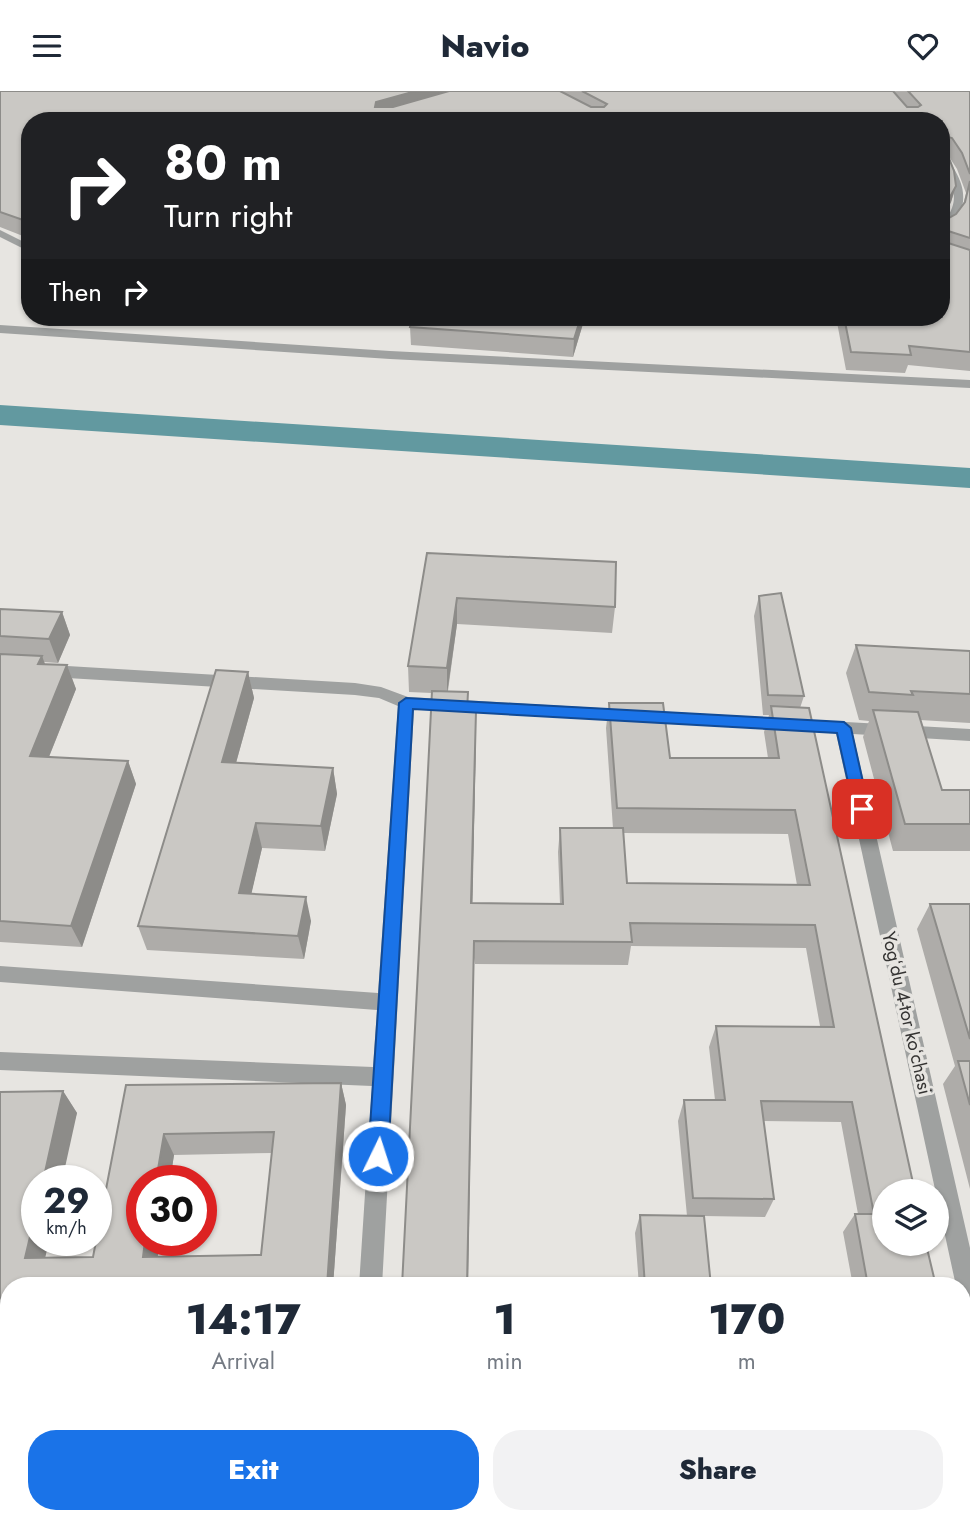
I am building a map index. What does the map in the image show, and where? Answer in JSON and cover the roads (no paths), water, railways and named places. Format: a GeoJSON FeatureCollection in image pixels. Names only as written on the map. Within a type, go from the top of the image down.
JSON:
{"type":"FeatureCollection","features":[{"type":"Feature","properties":{"kind":"street"},"geometry":{"type":"LineString","coordinates":[[950,169],[963,188],[962,200],[950,224]]}},
{"type":"Feature","properties":{"kind":"street"},"geometry":{"type":"LineString","coordinates":[[0,233],[21,244]]}},
{"type":"Feature","properties":{"kind":"street"},"geometry":{"type":"LineString","coordinates":[[32,331],[36,326]]}},
{"type":"Feature","properties":{"kind":"street"},"geometry":{"type":"LineString","coordinates":[[0,329],[390,355],[970,384]]}},
{"type":"Feature","properties":{"kind":"street"},"geometry":{"type":"LineString","coordinates":[[0,668],[355,689],[381,693],[406,703],[970,735]]}},
{"type":"Feature","properties":{"kind":"street"},"geometry":{"type":"LineString","coordinates":[[371,1277],[406,703]]}},
{"type":"Feature","properties":{"kind":"street","name":"Yogʻdu 4-tor koʻchasi"},"geometry":{"type":"LineString","coordinates":[[844,728],[965,1277]]}},
{"type":"Feature","properties":{"kind":"street"},"geometry":{"type":"LineString","coordinates":[[0,974],[388,1002]]}},
{"type":"Feature","properties":{"kind":"street"},"geometry":{"type":"LineString","coordinates":[[0,1061],[383,1077]]}},
{"type":"Feature","properties":{"kind":"waterway"},"geometry":{"type":"LineString","coordinates":[[0,415],[970,478]]}}]}
